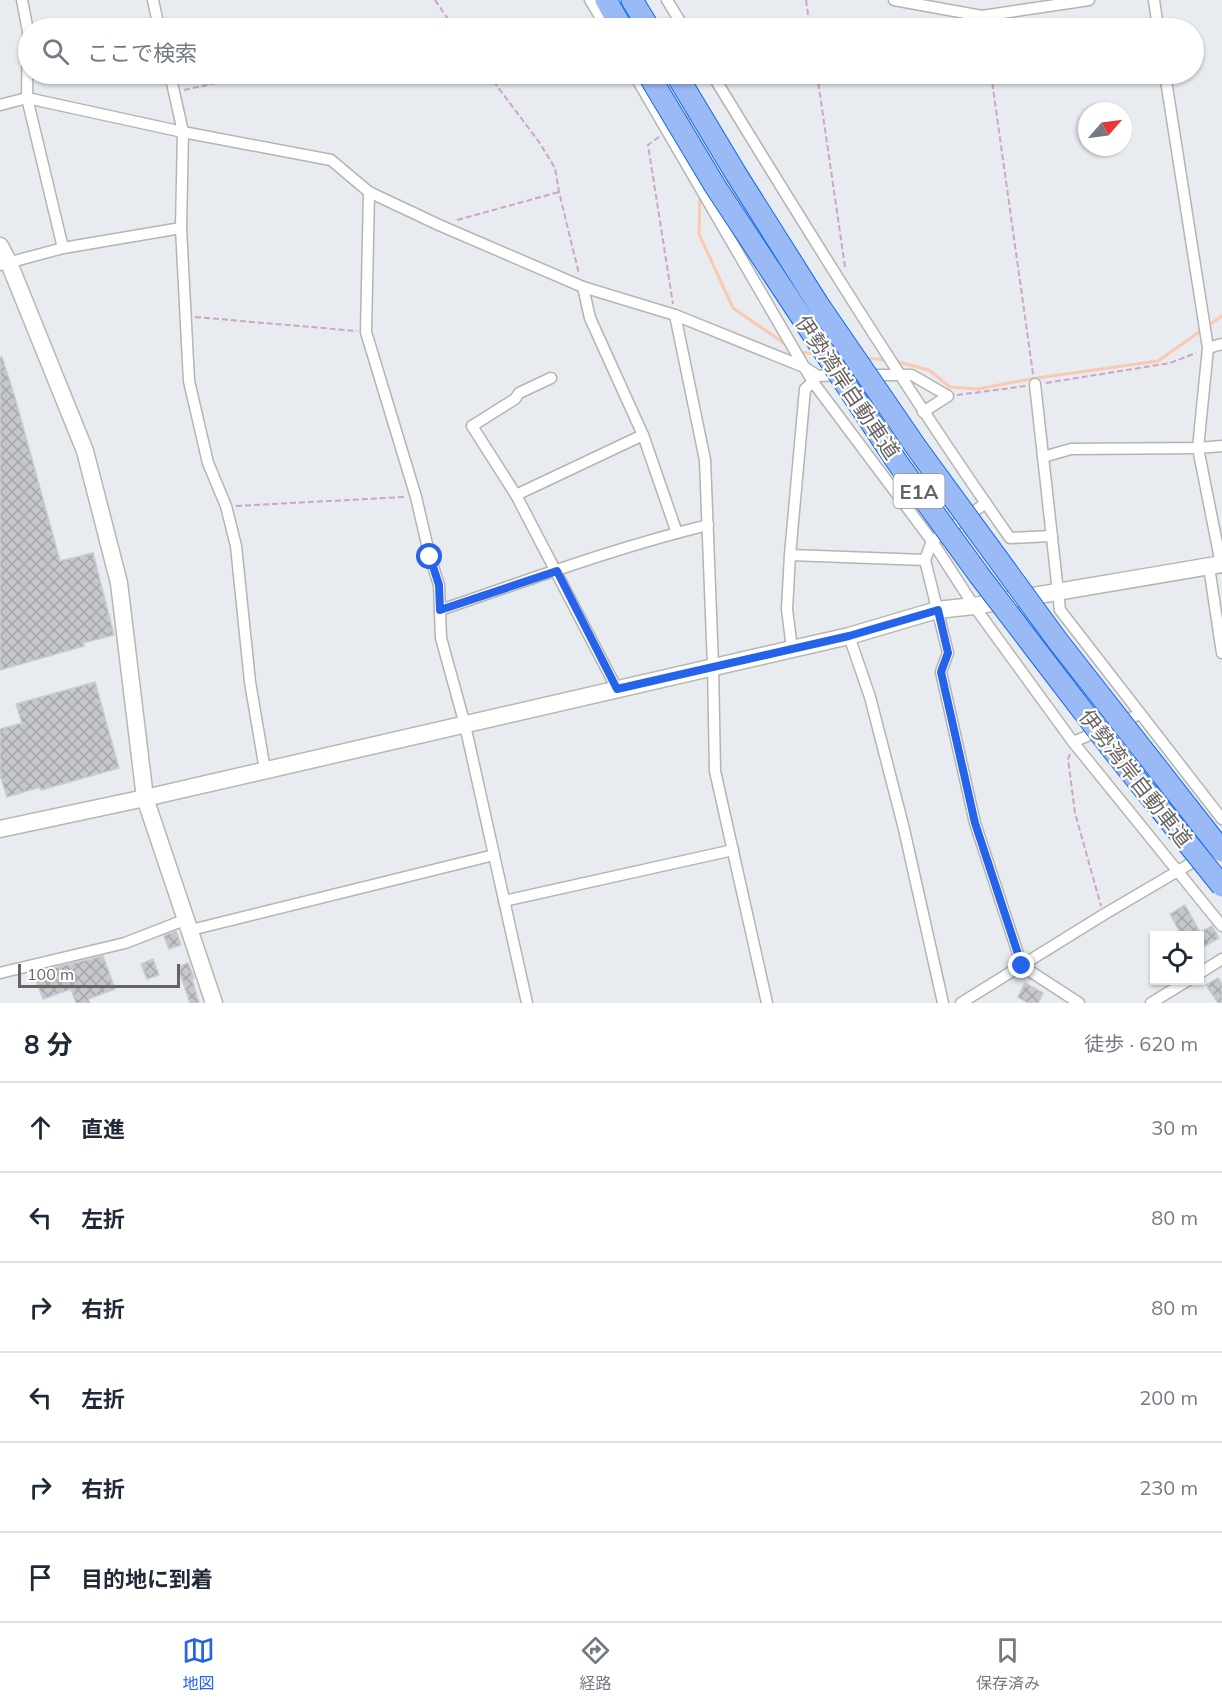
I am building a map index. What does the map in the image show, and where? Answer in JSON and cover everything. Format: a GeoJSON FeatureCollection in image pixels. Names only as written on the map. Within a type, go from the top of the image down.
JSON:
{"type":"FeatureCollection","features":[{"type":"Feature","properties":{"kind":"highway"},"geometry":{"type":"LineString","coordinates":[[606,0],[616,18]]}},
{"type":"Feature","properties":{"kind":"highway"},"geometry":{"type":"LineString","coordinates":[[632,0],[643,18]]}},
{"type":"Feature","properties":{"kind":"highway","name":"伊勢湾岸自動車道"},"geometry":{"type":"LineString","coordinates":[[654,84],[715,186],[897,462],[1040,655],[1222,886]]}},
{"type":"Feature","properties":{"kind":"highway","name":"伊勢湾岸自動車道"},"geometry":{"type":"LineString","coordinates":[[682,84],[818,304],[916,447],[1057,640],[1222,851]]}},
{"type":"Feature","properties":{"kind":"street"},"geometry":{"type":"LineString","coordinates":[[22,0],[25,18]]}},
{"type":"Feature","properties":{"kind":"street"},"geometry":{"type":"LineString","coordinates":[[153,0],[157,18]]}},
{"type":"Feature","properties":{"kind":"street"},"geometry":{"type":"LineString","coordinates":[[590,0],[601,18]]}},
{"type":"Feature","properties":{"kind":"street"},"geometry":{"type":"LineString","coordinates":[[666,0],[678,18]]}},
{"type":"Feature","properties":{"kind":"street"},"geometry":{"type":"LineString","coordinates":[[894,0],[982,16],[1089,0]]}},
{"type":"Feature","properties":{"kind":"street"},"geometry":{"type":"LineString","coordinates":[[1154,0],[1157,18]]}},
{"type":"Feature","properties":{"kind":"street"},"geometry":{"type":"LineString","coordinates":[[27,84],[27,98],[63,248]]}},
{"type":"Feature","properties":{"kind":"street"},"geometry":{"type":"LineString","coordinates":[[172,84],[183,132],[181,228],[189,381],[208,463],[226,506],[236,546],[250,682],[265,770]]}},
{"type":"Feature","properties":{"kind":"street"},"geometry":{"type":"LineString","coordinates":[[640,84],[813,382],[932,541],[974,606],[1073,742],[1222,926]]}},
{"type":"Feature","properties":{"kind":"street"},"geometry":{"type":"LineString","coordinates":[[718,84],[843,288],[923,412],[1010,538],[1052,536]]}},
{"type":"Feature","properties":{"kind":"street"},"geometry":{"type":"LineString","coordinates":[[1167,84],[1208,348],[1198,448],[1217,565],[1222,653]]}},
{"type":"Feature","properties":{"kind":"street"},"geometry":{"type":"LineString","coordinates":[[0,105],[27,98],[183,132],[331,160],[369,192],[439,225],[583,287],[675,315],[804,367],[818,376],[912,375],[948,396],[923,412]]}},
{"type":"Feature","properties":{"kind":"street"},"geometry":{"type":"LineString","coordinates":[[369,192],[366,332],[416,497],[439,585],[441,638],[465,725],[526,1003]]}},
{"type":"Feature","properties":{"kind":"street"},"geometry":{"type":"LineString","coordinates":[[4,264],[63,248],[181,228]]}},
{"type":"Feature","properties":{"kind":"street"},"geometry":{"type":"LineString","coordinates":[[0,246],[4,264],[85,451],[119,583],[145,798],[214,1003]]}},
{"type":"Feature","properties":{"kind":"street"},"geometry":{"type":"LineString","coordinates":[[583,287],[590,318],[643,435],[677,533]]}},
{"type":"Feature","properties":{"kind":"street"},"geometry":{"type":"LineString","coordinates":[[675,315],[705,460],[715,771],[767,1003]]}},
{"type":"Feature","properties":{"kind":"street"},"geometry":{"type":"LineString","coordinates":[[1208,348],[1222,344]]}},
{"type":"Feature","properties":{"kind":"street"},"geometry":{"type":"LineString","coordinates":[[551,378],[519,393],[516,399],[472,426],[516,495],[617,689]]}},
{"type":"Feature","properties":{"kind":"street"},"geometry":{"type":"LineString","coordinates":[[792,649],[787,609],[790,555],[805,389],[813,382]]}},
{"type":"Feature","properties":{"kind":"street"},"geometry":{"type":"LineString","coordinates":[[1035,384],[1060,610],[1222,819]]}},
{"type":"Feature","properties":{"kind":"street"},"geometry":{"type":"LineString","coordinates":[[516,495],[643,435]]}},
{"type":"Feature","properties":{"kind":"street"},"geometry":{"type":"LineString","coordinates":[[1043,457],[1071,449],[1222,446]]}},
{"type":"Feature","properties":{"kind":"street"},"geometry":{"type":"LineString","coordinates":[[986,503],[932,541],[925,560],[948,653],[941,672],[975,823],[1022,966],[1079,1003]]}},
{"type":"Feature","properties":{"kind":"street"},"geometry":{"type":"LineString","coordinates":[[440,610],[557,571],[708,525]]}},
{"type":"Feature","properties":{"kind":"street"},"geometry":{"type":"LineString","coordinates":[[790,555],[925,560]]}},
{"type":"Feature","properties":{"kind":"street"},"geometry":{"type":"LineString","coordinates":[[0,829],[145,798],[849,636],[938,610],[1217,565]]}},
{"type":"Feature","properties":{"kind":"street"},"geometry":{"type":"LineString","coordinates":[[849,636],[873,708],[904,829],[943,1003]]}},
{"type":"Feature","properties":{"kind":"street"},"geometry":{"type":"LineString","coordinates":[[1073,742],[1140,714]]}},
{"type":"Feature","properties":{"kind":"street"},"geometry":{"type":"LineString","coordinates":[[961,1003],[1222,845]]}},
{"type":"Feature","properties":{"kind":"street"},"geometry":{"type":"LineString","coordinates":[[504,901],[733,850]]}},
{"type":"Feature","properties":{"kind":"street"},"geometry":{"type":"LineString","coordinates":[[0,973],[189,925],[494,855]]}},
{"type":"Feature","properties":{"kind":"street"},"geometry":{"type":"LineString","coordinates":[[1204,970],[1222,958]]}},
{"type":"Feature","properties":{"kind":"street"},"geometry":{"type":"LineString","coordinates":[[1152,1003],[1181,985]]}},
{"type":"Feature","properties":{"kind":"path"},"geometry":{"type":"LineString","coordinates":[[435,0],[447,18]]}},
{"type":"Feature","properties":{"kind":"path"},"geometry":{"type":"LineString","coordinates":[[806,0],[809,18]]}},
{"type":"Feature","properties":{"kind":"path"},"geometry":{"type":"LineString","coordinates":[[174,92],[211,84]]}},
{"type":"Feature","properties":{"kind":"path"},"geometry":{"type":"LineString","coordinates":[[496,84],[539,142],[555,168],[558,192],[583,287]]}},
{"type":"Feature","properties":{"kind":"path"},"geometry":{"type":"LineString","coordinates":[[817,84],[848,288],[843,288]]}},
{"type":"Feature","properties":{"kind":"path"},"geometry":{"type":"LineString","coordinates":[[992,84],[1035,384]]}},
{"type":"Feature","properties":{"kind":"path"},"geometry":{"type":"LineString","coordinates":[[668,130],[648,145],[675,315]]}},
{"type":"Feature","properties":{"kind":"path"},"geometry":{"type":"LineString","coordinates":[[439,225],[558,192]]}},
{"type":"Feature","properties":{"kind":"path"},"geometry":{"type":"LineString","coordinates":[[187,316],[366,332]]}},
{"type":"Feature","properties":{"kind":"path"},"geometry":{"type":"LineString","coordinates":[[948,396],[1170,363],[1208,348]]}},
{"type":"Feature","properties":{"kind":"path"},"geometry":{"type":"LineString","coordinates":[[226,506],[416,497]]}},
{"type":"Feature","properties":{"kind":"path"},"geometry":{"type":"LineString","coordinates":[[1073,742],[1068,759],[1075,813],[1103,915]]}},
{"type":"Feature","properties":{"kind":"building"},"geometry":{"type":"Polygon","coordinates":[[[0,357],[2,357],[16,401],[60,561],[93,553],[114,635],[0,670],[0,357]]]}},
{"type":"Feature","properties":{"kind":"building"},"geometry":{"type":"Polygon","coordinates":[[[95,682],[119,768],[7,797],[0,775],[0,729],[22,723],[16,704],[95,682]]]}},
{"type":"Feature","properties":{"kind":"building"},"geometry":{"type":"Polygon","coordinates":[[[1185,905],[1199,931],[1179,931],[1170,914],[1185,905]]]}},
{"type":"Feature","properties":{"kind":"building"},"geometry":{"type":"Polygon","coordinates":[[[1212,926],[1219,938],[1204,947],[1204,931],[1202,931],[1212,926]]]}},
{"type":"Feature","properties":{"kind":"building"},"geometry":{"type":"Polygon","coordinates":[[[176,931],[181,945],[169,949],[164,936],[176,931]]]}},
{"type":"Feature","properties":{"kind":"building"},"geometry":{"type":"Polygon","coordinates":[[[103,956],[115,989],[88,999],[90,1003],[76,1003],[71,989],[43,999],[36,980],[54,974],[53,968],[103,956]]]}},
{"type":"Feature","properties":{"kind":"building"},"geometry":{"type":"Polygon","coordinates":[[[153,959],[159,975],[147,979],[141,964],[153,959]]]}},
{"type":"Feature","properties":{"kind":"building"},"geometry":{"type":"Polygon","coordinates":[[[188,963],[194,978],[192,979],[199,1003],[190,1003],[178,967],[188,963]]]}},
{"type":"Feature","properties":{"kind":"building"},"geometry":{"type":"Polygon","coordinates":[[[1218,978],[1222,984],[1222,1003],[1218,1003],[1206,985],[1218,978]]]}},
{"type":"Feature","properties":{"kind":"building"},"geometry":{"type":"Polygon","coordinates":[[[1025,983],[1043,993],[1038,1003],[1028,1003],[1018,997],[1025,983]]]}},
{"type":"Feature","properties":{"kind":"waterway"},"geometry":{"type":"LineString","coordinates":[[686,109],[690,126]]}},
{"type":"Feature","properties":{"kind":"waterway"},"geometry":{"type":"LineString","coordinates":[[700,194],[699,234],[733,308],[788,346]]}},
{"type":"Feature","properties":{"kind":"waterway"},"geometry":{"type":"LineString","coordinates":[[894,361],[929,370],[950,387],[978,389],[1030,379],[1158,361],[1222,316]]}},
{"type":"Feature","properties":{"kind":"waterway"},"geometry":{"type":"LineString","coordinates":[[798,352],[816,354]]}},
{"type":"Feature","properties":{"kind":"waterway"},"geometry":{"type":"LineString","coordinates":[[864,358],[887,360]]}},
{"type":"Feature","properties":{"kind":"route"},"geometry":{"type":"LineString","coordinates":[[430,557],[439,585],[440,610],[557,571],[617,689],[849,636],[938,610],[948,653],[941,672],[975,823],[1022,966]]}}]}
